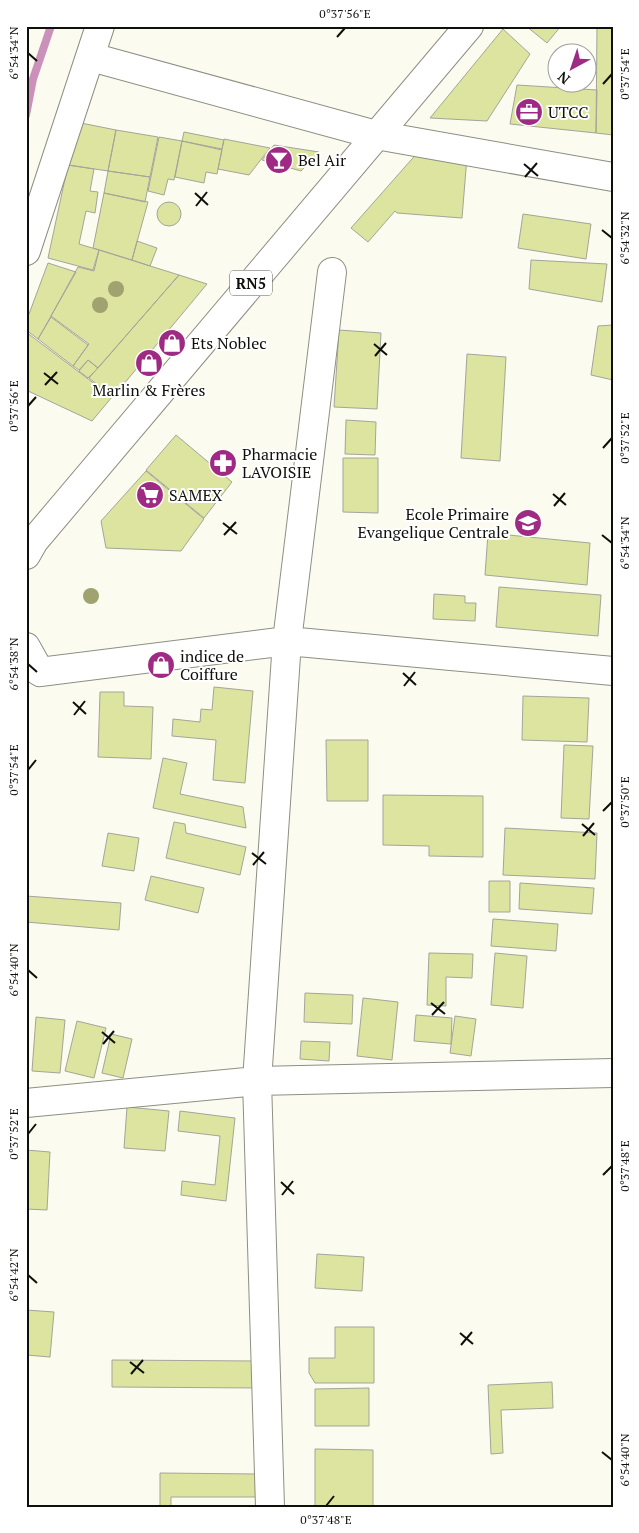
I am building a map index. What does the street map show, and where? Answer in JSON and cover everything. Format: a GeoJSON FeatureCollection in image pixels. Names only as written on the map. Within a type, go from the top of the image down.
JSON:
{"type":"FeatureCollection","features":[{"type":"Feature","properties":{"kind":"street"},"geometry":{"type":"LineString","coordinates":[[26,251],[100,26]]}},
{"type":"Feature","properties":{"kind":"street","name":"RN5"},"geometry":{"type":"LineString","coordinates":[[29,547],[469,26]]}},
{"type":"Feature","properties":{"kind":"street"},"geometry":{"type":"LineString","coordinates":[[91,57],[376,134],[613,177]]}},
{"type":"Feature","properties":{"kind":"street"},"geometry":{"type":"LineString","coordinates":[[270,1507],[257,1081],[287,641],[332,272]]}},
{"type":"Feature","properties":{"kind":"street"},"geometry":{"type":"LineString","coordinates":[[26,647],[33,667],[287,641],[613,671]]}},
{"type":"Feature","properties":{"kind":"street"},"geometry":{"type":"LineString","coordinates":[[26,1103],[257,1081],[613,1073]]}},
{"type":"Feature","properties":{"kind":"building"},"geometry":{"type":"Polygon","coordinates":[[[526,26],[561,26],[546,42],[526,26]]]}},
{"type":"Feature","properties":{"kind":"building"},"geometry":{"type":"Polygon","coordinates":[[[597,26],[613,26],[613,135],[596,133],[597,26]]]}},
{"type":"Feature","properties":{"kind":"building"},"geometry":{"type":"Polygon","coordinates":[[[503,29],[530,54],[487,121],[430,118],[503,29]]]}},
{"type":"Feature","properties":{"kind":"building"},"geometry":{"type":"Polygon","coordinates":[[[517,85],[546,87],[546,92],[596,92],[597,90],[596,133],[510,124],[517,85]]]}},
{"type":"Feature","properties":{"kind":"building"},"geometry":{"type":"Polygon","coordinates":[[[76,122],[116,130],[108,171],[68,165],[76,122]]]}},
{"type":"Feature","properties":{"kind":"building"},"geometry":{"type":"Polygon","coordinates":[[[116,130],[158,137],[150,177],[108,171],[116,130]]]}},
{"type":"Feature","properties":{"kind":"building"},"geometry":{"type":"Polygon","coordinates":[[[184,132],[224,140],[222,149],[182,141],[184,132]]]}},
{"type":"Feature","properties":{"kind":"building"},"geometry":{"type":"Polygon","coordinates":[[[159,137],[182,141],[174,180],[168,179],[164,195],[148,191],[159,137]]]}},
{"type":"Feature","properties":{"kind":"building"},"geometry":{"type":"Polygon","coordinates":[[[224,139],[270,148],[249,175],[218,169],[224,139]]]}},
{"type":"Feature","properties":{"kind":"building"},"geometry":{"type":"Polygon","coordinates":[[[182,141],[222,150],[217,174],[206,172],[204,183],[175,177],[182,141]]]}},
{"type":"Feature","properties":{"kind":"building"},"geometry":{"type":"Polygon","coordinates":[[[274,145],[319,152],[301,171],[262,160],[274,145]]]}},
{"type":"Feature","properties":{"kind":"building"},"geometry":{"type":"Polygon","coordinates":[[[419,151],[467,157],[462,218],[397,213],[395,211],[368,242],[351,228],[419,151]]]}},
{"type":"Feature","properties":{"kind":"building"},"geometry":{"type":"Polygon","coordinates":[[[68,165],[94,169],[90,191],[98,192],[95,213],[86,211],[79,244],[99,250],[93,270],[48,258],[68,165]]]}},
{"type":"Feature","properties":{"kind":"building"},"geometry":{"type":"Polygon","coordinates":[[[108,171],[150,177],[145,202],[104,193],[108,171]]]}},
{"type":"Feature","properties":{"kind":"building"},"geometry":{"type":"Polygon","coordinates":[[[104,193],[148,202],[132,260],[93,248],[104,193]]]}},
{"type":"Feature","properties":{"kind":"building"},"geometry":{"type":"Polygon","coordinates":[[[169,202],[178,205],[181,214],[178,223],[169,226],[160,223],[157,214],[160,205],[169,202]]]}},
{"type":"Feature","properties":{"kind":"building"},"geometry":{"type":"Polygon","coordinates":[[[523,214],[591,224],[586,259],[518,248],[523,214]]]}},
{"type":"Feature","properties":{"kind":"building"},"geometry":{"type":"Polygon","coordinates":[[[137,241],[157,248],[150,266],[132,260],[137,241]]]}},
{"type":"Feature","properties":{"kind":"building"},"geometry":{"type":"Polygon","coordinates":[[[99,250],[179,275],[98,368],[88,360],[79,370],[73,366],[89,344],[51,316],[78,267],[94,271],[99,250]]]}},
{"type":"Feature","properties":{"kind":"building"},"geometry":{"type":"Polygon","coordinates":[[[531,260],[607,264],[602,302],[529,289],[531,260]]]}},
{"type":"Feature","properties":{"kind":"building"},"geometry":{"type":"Polygon","coordinates":[[[48,263],[76,272],[38,339],[26,330],[26,322],[48,263]]]}},
{"type":"Feature","properties":{"kind":"building"},"geometry":{"type":"Polygon","coordinates":[[[179,275],[207,284],[113,397],[89,378],[179,275]]]}},
{"type":"Feature","properties":{"kind":"building"},"geometry":{"type":"Polygon","coordinates":[[[51,317],[88,345],[73,366],[38,339],[51,317]]]}},
{"type":"Feature","properties":{"kind":"building"},"geometry":{"type":"Polygon","coordinates":[[[613,325],[613,380],[591,375],[598,326],[613,325]]]}},
{"type":"Feature","properties":{"kind":"building"},"geometry":{"type":"Polygon","coordinates":[[[339,330],[381,333],[377,409],[334,407],[339,330]]]}},
{"type":"Feature","properties":{"kind":"building"},"geometry":{"type":"Polygon","coordinates":[[[26,332],[112,397],[92,421],[26,390],[26,332]]]}},
{"type":"Feature","properties":{"kind":"building"},"geometry":{"type":"Polygon","coordinates":[[[467,354],[506,357],[500,461],[461,458],[467,354]]]}},
{"type":"Feature","properties":{"kind":"building"},"geometry":{"type":"Polygon","coordinates":[[[88,360],[98,368],[88,378],[79,371],[88,360]]]}},
{"type":"Feature","properties":{"kind":"building"},"geometry":{"type":"Polygon","coordinates":[[[346,420],[376,422],[375,455],[345,454],[346,420]]]}},
{"type":"Feature","properties":{"kind":"building"},"geometry":{"type":"Polygon","coordinates":[[[176,435],[232,482],[204,518],[146,470],[176,435]]]}},
{"type":"Feature","properties":{"kind":"building"},"geometry":{"type":"Polygon","coordinates":[[[343,458],[378,458],[378,513],[343,512],[343,458]]]}},
{"type":"Feature","properties":{"kind":"building","name":"SAMEX"},"geometry":{"type":"Polygon","coordinates":[[[146,471],[204,519],[181,551],[106,548],[101,521],[146,471]]]}},
{"type":"Feature","properties":{"kind":"building"},"geometry":{"type":"Polygon","coordinates":[[[488,533],[590,543],[587,585],[485,575],[488,533]]]}},
{"type":"Feature","properties":{"kind":"building"},"geometry":{"type":"Polygon","coordinates":[[[499,587],[601,595],[598,636],[496,627],[499,587]]]}},
{"type":"Feature","properties":{"kind":"building"},"geometry":{"type":"Polygon","coordinates":[[[434,594],[465,596],[465,603],[476,603],[475,621],[433,619],[434,594]]]}},
{"type":"Feature","properties":{"kind":"building"},"geometry":{"type":"Polygon","coordinates":[[[214,687],[253,691],[245,783],[213,780],[216,740],[172,736],[173,719],[200,722],[201,709],[212,710],[214,687]]]}},
{"type":"Feature","properties":{"kind":"building"},"geometry":{"type":"Polygon","coordinates":[[[100,692],[124,692],[124,706],[153,707],[151,759],[98,757],[100,692]]]}},
{"type":"Feature","properties":{"kind":"building"},"geometry":{"type":"Polygon","coordinates":[[[523,696],[589,698],[587,742],[522,740],[523,696]]]}},
{"type":"Feature","properties":{"kind":"building"},"geometry":{"type":"Polygon","coordinates":[[[326,740],[368,740],[368,801],[327,801],[326,740]]]}},
{"type":"Feature","properties":{"kind":"building"},"geometry":{"type":"Polygon","coordinates":[[[564,745],[593,746],[589,819],[561,818],[564,745]]]}},
{"type":"Feature","properties":{"kind":"building"},"geometry":{"type":"Polygon","coordinates":[[[163,758],[187,763],[180,794],[243,807],[246,828],[153,808],[163,758]]]}},
{"type":"Feature","properties":{"kind":"building"},"geometry":{"type":"Polygon","coordinates":[[[383,795],[483,796],[483,857],[429,856],[429,846],[383,845],[383,795]]]}},
{"type":"Feature","properties":{"kind":"building"},"geometry":{"type":"Polygon","coordinates":[[[174,822],[185,824],[186,833],[246,847],[240,875],[166,858],[174,822]]]}},
{"type":"Feature","properties":{"kind":"building"},"geometry":{"type":"Polygon","coordinates":[[[505,828],[597,833],[595,879],[503,875],[505,828]]]}},
{"type":"Feature","properties":{"kind":"building"},"geometry":{"type":"Polygon","coordinates":[[[108,833],[139,838],[134,871],[102,866],[108,833]]]}},
{"type":"Feature","properties":{"kind":"building"},"geometry":{"type":"Polygon","coordinates":[[[151,876],[204,888],[198,913],[145,900],[151,876]]]}},
{"type":"Feature","properties":{"kind":"building"},"geometry":{"type":"Polygon","coordinates":[[[489,881],[510,881],[510,912],[489,912],[489,881]]]}},
{"type":"Feature","properties":{"kind":"building"},"geometry":{"type":"Polygon","coordinates":[[[520,883],[594,888],[592,914],[519,909],[520,883]]]}},
{"type":"Feature","properties":{"kind":"building"},"geometry":{"type":"Polygon","coordinates":[[[26,896],[121,903],[119,930],[26,922],[26,896]]]}},
{"type":"Feature","properties":{"kind":"building"},"geometry":{"type":"Polygon","coordinates":[[[493,919],[558,924],[556,951],[491,946],[493,919]]]}},
{"type":"Feature","properties":{"kind":"building"},"geometry":{"type":"Polygon","coordinates":[[[429,953],[473,954],[472,978],[446,977],[446,1006],[427,1005],[429,953]]]}},
{"type":"Feature","properties":{"kind":"building"},"geometry":{"type":"Polygon","coordinates":[[[495,953],[527,956],[523,1008],[491,1005],[495,953]]]}},
{"type":"Feature","properties":{"kind":"building"},"geometry":{"type":"Polygon","coordinates":[[[305,993],[353,995],[352,1024],[304,1022],[305,993]]]}},
{"type":"Feature","properties":{"kind":"building"},"geometry":{"type":"Polygon","coordinates":[[[363,998],[398,1002],[392,1060],[357,1056],[363,998]]]}},
{"type":"Feature","properties":{"kind":"building"},"geometry":{"type":"Polygon","coordinates":[[[416,1015],[452,1018],[451,1044],[414,1041],[416,1015]]]}},
{"type":"Feature","properties":{"kind":"building"},"geometry":{"type":"Polygon","coordinates":[[[455,1016],[476,1019],[471,1056],[450,1053],[455,1016]]]}},
{"type":"Feature","properties":{"kind":"building"},"geometry":{"type":"Polygon","coordinates":[[[36,1017],[65,1020],[60,1073],[32,1071],[36,1017]]]}},
{"type":"Feature","properties":{"kind":"building"},"geometry":{"type":"Polygon","coordinates":[[[77,1021],[106,1028],[94,1078],[65,1071],[77,1021]]]}},
{"type":"Feature","properties":{"kind":"building"},"geometry":{"type":"Polygon","coordinates":[[[111,1034],[132,1039],[123,1078],[102,1073],[111,1034]]]}},
{"type":"Feature","properties":{"kind":"building"},"geometry":{"type":"Polygon","coordinates":[[[301,1041],[330,1042],[329,1061],[300,1059],[301,1041]]]}},
{"type":"Feature","properties":{"kind":"building"},"geometry":{"type":"Polygon","coordinates":[[[127,1107],[169,1111],[165,1151],[124,1148],[127,1107]]]}},
{"type":"Feature","properties":{"kind":"building"},"geometry":{"type":"Polygon","coordinates":[[[180,1111],[235,1118],[226,1201],[181,1195],[182,1181],[215,1185],[220,1136],[178,1131],[180,1111]]]}},
{"type":"Feature","properties":{"kind":"building"},"geometry":{"type":"Polygon","coordinates":[[[26,1150],[50,1152],[47,1210],[26,1209],[26,1150]]]}},
{"type":"Feature","properties":{"kind":"building"},"geometry":{"type":"Polygon","coordinates":[[[317,1254],[364,1257],[362,1291],[315,1288],[317,1254]]]}},
{"type":"Feature","properties":{"kind":"building"},"geometry":{"type":"Polygon","coordinates":[[[26,1310],[54,1312],[50,1357],[26,1355],[26,1310]]]}},
{"type":"Feature","properties":{"kind":"building"},"geometry":{"type":"Polygon","coordinates":[[[335,1327],[374,1327],[374,1383],[315,1383],[309,1373],[309,1358],[335,1358],[335,1327]]]}},
{"type":"Feature","properties":{"kind":"building"},"geometry":{"type":"Polygon","coordinates":[[[112,1360],[257,1361],[257,1388],[112,1387],[112,1360]]]}},
{"type":"Feature","properties":{"kind":"building"},"geometry":{"type":"Polygon","coordinates":[[[552,1382],[553,1408],[501,1410],[503,1453],[491,1454],[488,1385],[552,1382]]]}},
{"type":"Feature","properties":{"kind":"building"},"geometry":{"type":"Polygon","coordinates":[[[369,1388],[369,1426],[315,1426],[315,1389],[369,1388]]]}},
{"type":"Feature","properties":{"kind":"building"},"geometry":{"type":"Polygon","coordinates":[[[315,1449],[373,1450],[373,1507],[315,1507],[315,1449]]]}},
{"type":"Feature","properties":{"kind":"building"},"geometry":{"type":"Polygon","coordinates":[[[160,1473],[258,1474],[258,1497],[171,1497],[171,1507],[160,1507],[160,1473]]]}},
{"type":"Feature","properties":{"kind":"waterway"},"geometry":{"type":"LineString","coordinates":[[26,115],[33,79],[51,26]]}},
{"type":"Feature","properties":{"kind":"place","name":"UTCC"},"geometry":{"type":"Point","coordinates":[529,112]}},
{"type":"Feature","properties":{"kind":"place","name":"Bel Air"},"geometry":{"type":"Point","coordinates":[279,160]}},
{"type":"Feature","properties":{"kind":"place","name":"Ets Noblec"},"geometry":{"type":"Point","coordinates":[172,343]}},
{"type":"Feature","properties":{"kind":"place","name":"Marlin & Frères"},"geometry":{"type":"Point","coordinates":[149,363]}},
{"type":"Feature","properties":{"kind":"place","name":"Pharmacie LAVOISIE"},"geometry":{"type":"Point","coordinates":[223,463]}},
{"type":"Feature","properties":{"kind":"place","name":"SAMEX"},"geometry":{"type":"Point","coordinates":[150,495]}},
{"type":"Feature","properties":{"kind":"place","name":"Ecole Primaire Evangelique Centrale"},"geometry":{"type":"Point","coordinates":[528,523]}},
{"type":"Feature","properties":{"kind":"place","name":"indice de Coiffure"},"geometry":{"type":"Point","coordinates":[161,665]}}]}
